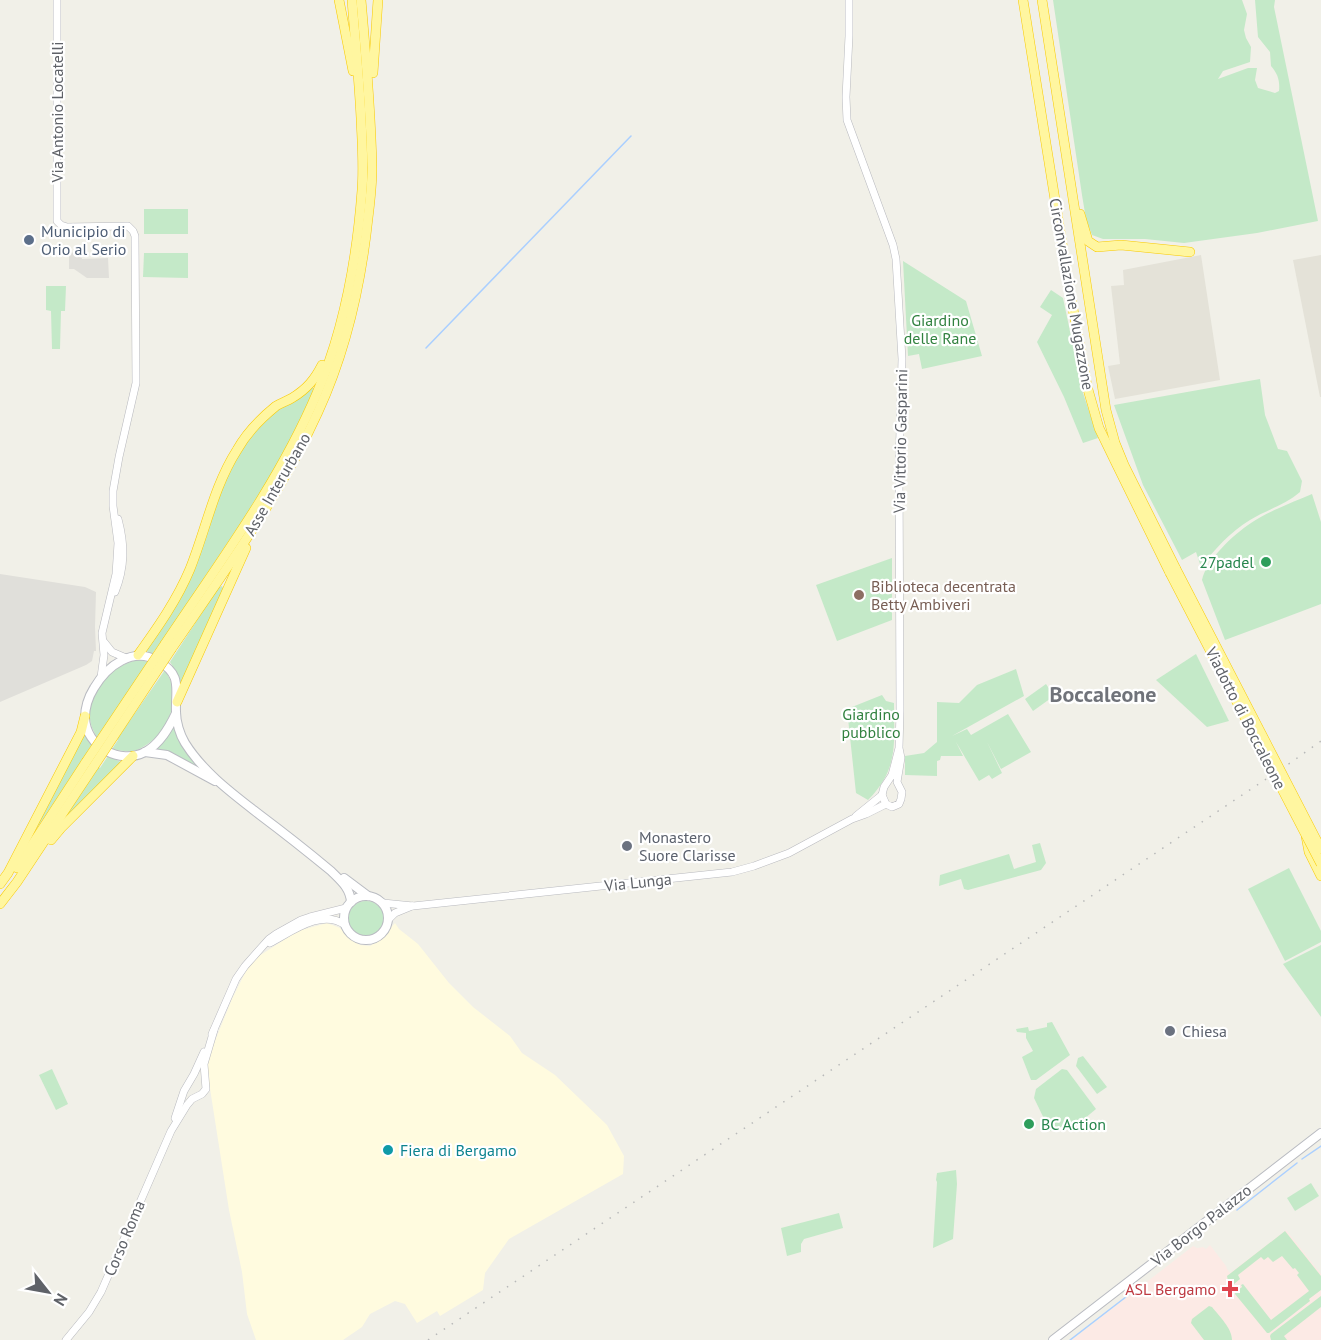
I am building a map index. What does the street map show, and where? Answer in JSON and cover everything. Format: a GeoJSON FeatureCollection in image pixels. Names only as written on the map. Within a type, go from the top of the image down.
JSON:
{"type":"FeatureCollection","features":[{"type":"Feature","properties":{"kind":"highway"},"geometry":{"type":"LineString","coordinates":[[339,0],[353,72],[359,153],[363,159]]}},
{"type":"Feature","properties":{"kind":"highway","name":"Asse Interurbano"},"geometry":{"type":"LineString","coordinates":[[0,892],[90,764],[168,646],[265,492],[292,446],[315,398],[336,337],[358,237],[363,159],[352,0]]}},
{"type":"Feature","properties":{"kind":"highway","name":"Asse Interurbano"},"geometry":{"type":"LineString","coordinates":[[168,646],[281,483],[325,396],[344,341],[362,267],[372,170],[369,86],[361,0]]}},
{"type":"Feature","properties":{"kind":"highway"},"geometry":{"type":"LineString","coordinates":[[370,107],[374,101],[372,72],[378,0]]}},
{"type":"Feature","properties":{"kind":"highway","name":"Circonvallazione Mugazzone"},"geometry":{"type":"LineString","coordinates":[[1023,0],[1087,386],[1107,444],[1173,571]]}},
{"type":"Feature","properties":{"kind":"highway","name":"Circonvallazione Mugazzone"},"geometry":{"type":"LineString","coordinates":[[1042,0],[1106,410],[1124,465],[1173,571]]}},
{"type":"Feature","properties":{"kind":"highway"},"geometry":{"type":"LineString","coordinates":[[1070,183],[1088,241],[1094,246],[1121,245],[1190,252]]}},
{"type":"Feature","properties":{"kind":"highway"},"geometry":{"type":"LineString","coordinates":[[138,655],[164,618],[184,583],[225,472],[236,451],[256,423],[278,405],[293,398],[312,384],[322,365],[338,310],[347,292]]}},
{"type":"Feature","properties":{"kind":"highway"},"geometry":{"type":"LineString","coordinates":[[177,702],[240,559],[257,527],[256,522]]}},
{"type":"Feature","properties":{"kind":"highway","name":"Viadotto di Boccaleone"},"geometry":{"type":"LineString","coordinates":[[1173,571],[1308,832],[1321,864]]}},
{"type":"Feature","properties":{"kind":"highway"},"geometry":{"type":"LineString","coordinates":[[0,884],[8,873],[81,732],[85,716]]}},
{"type":"Feature","properties":{"kind":"highway"},"geometry":{"type":"LineString","coordinates":[[38,850],[46,846],[133,756]]}},
{"type":"Feature","properties":{"kind":"highway","name":"Asse Interurbano"},"geometry":{"type":"LineString","coordinates":[[0,904],[38,850],[90,764]]}},
{"type":"Feature","properties":{"kind":"highway"},"geometry":{"type":"LineString","coordinates":[[1308,832],[1321,839]]}},
{"type":"Feature","properties":{"kind":"highway"},"geometry":{"type":"LineString","coordinates":[[1308,832],[1309,852],[1321,876]]}},
{"type":"Feature","properties":{"kind":"highway","name":"Viadotto di Boccaleone"},"geometry":{"type":"LineString","coordinates":[[1308,832],[1321,849]]}},
{"type":"Feature","properties":{"kind":"main road"},"geometry":{"type":"LineString","coordinates":[[176,713],[164,734],[154,745],[145,752],[133,756],[116,756],[100,747],[90,736],[85,716],[91,694],[101,678],[126,658],[138,655],[157,660],[166,667],[176,681],[176,713],[184,741],[197,759],[225,788],[331,871],[368,896]]}},
{"type":"Feature","properties":{"kind":"main road"},"geometry":{"type":"LineString","coordinates":[[145,752],[167,755],[225,788]]}},
{"type":"Feature","properties":{"kind":"main road"},"geometry":{"type":"LineString","coordinates":[[331,871],[351,894],[344,918],[345,925]]}},
{"type":"Feature","properties":{"kind":"main road","name":"Via Lunga"},"geometry":{"type":"LineString","coordinates":[[349,905],[360,897],[368,896],[382,903]]}},
{"type":"Feature","properties":{"kind":"main road"},"geometry":{"type":"LineString","coordinates":[[382,903],[387,911],[388,920]]}},
{"type":"Feature","properties":{"kind":"main road","name":"Via Lunga"},"geometry":{"type":"LineString","coordinates":[[345,925],[356,938],[370,940],[381,934],[388,920]]}},
{"type":"Feature","properties":{"kind":"main road","name":"Via Borgo Palazzo"},"geometry":{"type":"LineString","coordinates":[[1053,1340],[1321,1133]]}},
{"type":"Feature","properties":{"kind":"street","name":"Via Vittorio Gasparini"},"geometry":{"type":"LineString","coordinates":[[849,0],[847,120],[893,245],[896,260],[902,359],[898,465],[899,748],[901,758],[897,784],[902,792],[899,804],[892,807],[886,804]]}},
{"type":"Feature","properties":{"kind":"street","name":"Via Antonio Locatelli"},"geometry":{"type":"LineString","coordinates":[[57,4],[57,217],[59,224],[64,227],[124,226],[132,228],[135,236],[136,383],[113,494],[118,543],[117,559],[102,633],[103,641]]}},
{"type":"Feature","properties":{"kind":"street"},"geometry":{"type":"LineString","coordinates":[[103,641],[112,652],[126,658]]}},
{"type":"Feature","properties":{"kind":"street"},"geometry":{"type":"LineString","coordinates":[[101,678],[103,641]]}},
{"type":"Feature","properties":{"kind":"street","name":"Via Vittorio Gasparini"},"geometry":{"type":"LineString","coordinates":[[882,795],[888,784],[899,748]]}},
{"type":"Feature","properties":{"kind":"street"},"geometry":{"type":"LineString","coordinates":[[888,784],[897,784]]}},
{"type":"Feature","properties":{"kind":"street"},"geometry":{"type":"LineString","coordinates":[[882,795],[886,804]]}},
{"type":"Feature","properties":{"kind":"street","name":"Via Lunga"},"geometry":{"type":"LineString","coordinates":[[852,819],[882,795]]}},
{"type":"Feature","properties":{"kind":"street","name":"Via Lunga"},"geometry":{"type":"LineString","coordinates":[[382,903],[412,906],[732,872],[789,853],[852,819],[886,804]]}},
{"type":"Feature","properties":{"kind":"street","name":"Via Lunga"},"geometry":{"type":"LineString","coordinates":[[190,1082],[231,987],[250,959],[276,934],[301,920],[349,905]]}},
{"type":"Feature","properties":{"kind":"street","name":"Via Lunga"},"geometry":{"type":"LineString","coordinates":[[388,920],[395,913],[412,906]]}},
{"type":"Feature","properties":{"kind":"street","name":"Via Lunga"},"geometry":{"type":"LineString","coordinates":[[262,947],[315,921],[332,919],[345,925]]}},
{"type":"Feature","properties":{"kind":"street","name":"Via Lunga"},"geometry":{"type":"LineString","coordinates":[[205,1080],[204,1064],[214,1030]]}},
{"type":"Feature","properties":{"kind":"street"},"geometry":{"type":"LineString","coordinates":[[197,1096],[189,1091],[190,1082],[198,1077],[205,1080]]}},
{"type":"Feature","properties":{"kind":"street","name":"Corso Roma"},"geometry":{"type":"LineString","coordinates":[[66,1340],[89,1312],[101,1292],[163,1148],[187,1105],[206,1089],[205,1080]]}},
{"type":"Feature","properties":{"kind":"street","name":"Corso Roma"},"geometry":{"type":"LineString","coordinates":[[172,1130],[178,1107],[190,1082]]}},
{"type":"Feature","properties":{"kind":"shaded area"},"geometry":{"type":"Polygon","coordinates":[[[81,251],[82,259],[108,258],[109,278],[87,278],[74,269],[69,269],[69,254],[81,251]]]}},
{"type":"Feature","properties":{"kind":"shaded area"},"geometry":{"type":"Polygon","coordinates":[[[1201,255],[1220,380],[1115,399],[1108,366],[1120,364],[1111,286],[1124,285],[1123,270],[1201,255]]]}},
{"type":"Feature","properties":{"kind":"shaded area"},"geometry":{"type":"Polygon","coordinates":[[[1321,255],[1321,397],[1320,397],[1293,260],[1321,255]]]}},
{"type":"Feature","properties":{"kind":"shaded area"},"geometry":{"type":"Polygon","coordinates":[[[0,574],[85,587],[96,592],[96,651],[94,651],[92,661],[86,665],[0,702],[0,574]]]}},
{"type":"Feature","properties":{"kind":"shaded area","name":"Fiera di Bergamo"},"geometry":{"type":"Polygon","coordinates":[[[327,923],[340,928],[360,945],[370,946],[380,940],[395,923],[418,944],[449,983],[473,1007],[510,1036],[522,1053],[555,1075],[607,1125],[624,1156],[623,1174],[509,1239],[485,1273],[483,1290],[440,1316],[437,1311],[417,1323],[405,1304],[395,1301],[370,1314],[362,1327],[343,1340],[256,1340],[247,1314],[242,1272],[229,1210],[206,1063],[247,969],[259,956],[298,931],[327,923]]]}},
{"type":"Feature","properties":{"kind":"shaded area","name":"ASL Bergamo"},"geometry":{"type":"Polygon","coordinates":[[[1286,1230],[1321,1274],[1321,1340],[1072,1340],[1193,1246],[1206,1249],[1210,1245],[1230,1273],[1286,1230]]]}},
{"type":"Feature","properties":{"kind":"green space"},"geometry":{"type":"Polygon","coordinates":[[[1053,0],[1242,0],[1247,14],[1244,30],[1251,47],[1250,62],[1223,71],[1218,79],[1248,68],[1257,68],[1255,80],[1258,88],[1275,93],[1279,91],[1279,81],[1271,66],[1270,52],[1258,37],[1255,0],[1275,0],[1274,7],[1318,221],[1257,233],[1184,243],[1145,239],[1103,239],[1092,235],[1086,219],[1082,195],[1053,0]]]}},
{"type":"Feature","properties":{"kind":"green space"},"geometry":{"type":"Polygon","coordinates":[[[144,209],[188,209],[188,234],[144,234],[144,209]]]}},
{"type":"Feature","properties":{"kind":"green space"},"geometry":{"type":"Polygon","coordinates":[[[144,253],[188,253],[188,278],[143,277],[144,253]]]}},
{"type":"Feature","properties":{"kind":"green space","name":"Giardino delle Rane"},"geometry":{"type":"Polygon","coordinates":[[[903,261],[966,301],[982,356],[922,369],[919,354],[908,356],[903,261]]]}},
{"type":"Feature","properties":{"kind":"green space"},"geometry":{"type":"Polygon","coordinates":[[[46,286],[66,286],[65,311],[61,311],[60,349],[52,349],[51,311],[46,310],[46,286]]]}},
{"type":"Feature","properties":{"kind":"green space"},"geometry":{"type":"Polygon","coordinates":[[[1051,290],[1063,298],[1083,393],[1098,438],[1083,443],[1037,342],[1052,315],[1040,307],[1051,290]]]}},
{"type":"Feature","properties":{"kind":"green space"},"geometry":{"type":"Polygon","coordinates":[[[1260,379],[1265,415],[1278,449],[1287,451],[1302,481],[1300,492],[1236,530],[1217,547],[1201,567],[1196,552],[1182,560],[1143,485],[1114,405],[1260,379]]]}},
{"type":"Feature","properties":{"kind":"green space"},"geometry":{"type":"Polygon","coordinates":[[[311,388],[315,388],[288,445],[258,497],[164,638],[152,654],[145,650],[159,630],[219,491],[244,442],[275,410],[311,388]]]}},
{"type":"Feature","properties":{"kind":"green space","name":"27padel"},"geometry":{"type":"Polygon","coordinates":[[[1312,494],[1321,522],[1321,604],[1225,640],[1202,580],[1209,564],[1229,541],[1251,523],[1272,511],[1312,494]]]}},
{"type":"Feature","properties":{"kind":"green space"},"geometry":{"type":"Polygon","coordinates":[[[892,558],[892,620],[837,641],[816,585],[892,558]]]}},
{"type":"Feature","properties":{"kind":"green space"},"geometry":{"type":"Polygon","coordinates":[[[222,586],[224,590],[181,684],[170,662],[218,588],[222,586]]]}},
{"type":"Feature","properties":{"kind":"green space"},"geometry":{"type":"Polygon","coordinates":[[[1196,654],[1229,721],[1207,727],[1156,680],[1196,654]]]}},
{"type":"Feature","properties":{"kind":"green space"},"geometry":{"type":"Polygon","coordinates":[[[140,660],[148,662],[98,738],[92,726],[90,714],[92,701],[98,689],[116,669],[140,660]]]}},
{"type":"Feature","properties":{"kind":"green space"},"geometry":{"type":"Polygon","coordinates":[[[1016,669],[1024,696],[952,736],[967,729],[971,735],[1008,714],[1031,752],[1001,769],[987,742],[1002,773],[992,779],[989,775],[979,781],[956,742],[963,756],[941,756],[937,761],[937,776],[905,775],[905,756],[924,753],[937,742],[937,702],[959,703],[977,685],[1016,669]]]}},
{"type":"Feature","properties":{"kind":"green space"},"geometry":{"type":"Polygon","coordinates":[[[165,670],[172,683],[174,700],[169,717],[160,733],[147,745],[136,750],[112,749],[117,739],[165,670]]]}},
{"type":"Feature","properties":{"kind":"green space"},"geometry":{"type":"Polygon","coordinates":[[[1046,684],[1054,696],[1033,711],[1025,699],[1046,684]]]}},
{"type":"Feature","properties":{"kind":"green space","name":"Giardino pubblico"},"geometry":{"type":"Polygon","coordinates":[[[882,695],[886,701],[894,703],[893,755],[885,777],[868,800],[856,793],[847,709],[882,695]]]}},
{"type":"Feature","properties":{"kind":"green space"},"geometry":{"type":"Polygon","coordinates":[[[174,725],[203,771],[154,749],[174,725]]]}},
{"type":"Feature","properties":{"kind":"green space"},"geometry":{"type":"Polygon","coordinates":[[[85,735],[92,744],[33,834],[83,736],[85,735]]]}},
{"type":"Feature","properties":{"kind":"green space"},"geometry":{"type":"Polygon","coordinates":[[[108,756],[121,762],[120,765],[59,826],[99,767],[108,756]]]}},
{"type":"Feature","properties":{"kind":"green space"},"geometry":{"type":"Polygon","coordinates":[[[1040,843],[1046,863],[1041,870],[968,890],[964,889],[961,879],[939,886],[940,875],[1009,854],[1014,869],[1036,862],[1032,845],[1040,843]]]}},
{"type":"Feature","properties":{"kind":"green space"},"geometry":{"type":"Polygon","coordinates":[[[1289,868],[1321,931],[1321,942],[1285,961],[1248,889],[1289,868]]]}},
{"type":"Feature","properties":{"kind":"green space"},"geometry":{"type":"Polygon","coordinates":[[[366,901],[379,906],[384,919],[379,932],[366,937],[353,932],[348,919],[353,906],[366,901]]]}},
{"type":"Feature","properties":{"kind":"green space"},"geometry":{"type":"Polygon","coordinates":[[[1321,945],[1321,1017],[1283,964],[1321,945]]]}},
{"type":"Feature","properties":{"kind":"green space"},"geometry":{"type":"Polygon","coordinates":[[[1052,1022],[1070,1055],[1036,1080],[1031,1080],[1022,1057],[1033,1051],[1026,1038],[1026,1033],[1017,1032],[1016,1029],[1028,1027],[1029,1031],[1047,1027],[1047,1023],[1052,1022]]]}},
{"type":"Feature","properties":{"kind":"green space"},"geometry":{"type":"Polygon","coordinates":[[[1083,1056],[1107,1087],[1097,1094],[1076,1066],[1078,1058],[1083,1056]]]}},
{"type":"Feature","properties":{"kind":"green space"},"geometry":{"type":"Polygon","coordinates":[[[52,1069],[68,1104],[56,1110],[39,1075],[52,1069]]]}},
{"type":"Feature","properties":{"kind":"green space"},"geometry":{"type":"Polygon","coordinates":[[[1062,1069],[1067,1070],[1096,1109],[1084,1119],[1050,1131],[1034,1098],[1036,1089],[1062,1069]]]}},
{"type":"Feature","properties":{"kind":"green space"},"geometry":{"type":"Polygon","coordinates":[[[956,1170],[953,1239],[933,1248],[937,1173],[956,1170]]]}},
{"type":"Feature","properties":{"kind":"green space"},"geometry":{"type":"Polygon","coordinates":[[[1311,1183],[1319,1196],[1295,1211],[1287,1198],[1311,1183]]]}},
{"type":"Feature","properties":{"kind":"green space"},"geometry":{"type":"Polygon","coordinates":[[[839,1213],[843,1228],[804,1239],[801,1252],[787,1256],[781,1228],[839,1213]]]}},
{"type":"Feature","properties":{"kind":"green space"},"geometry":{"type":"Polygon","coordinates":[[[1285,1231],[1321,1276],[1321,1290],[1267,1333],[1235,1294],[1236,1289],[1238,1290],[1243,1284],[1271,1320],[1309,1291],[1297,1275],[1299,1273],[1282,1256],[1273,1262],[1268,1257],[1264,1260],[1261,1257],[1238,1275],[1240,1279],[1234,1284],[1228,1281],[1227,1276],[1285,1231]]]}},
{"type":"Feature","properties":{"kind":"green space"},"geometry":{"type":"Polygon","coordinates":[[[1321,1296],[1321,1307],[1284,1336],[1287,1340],[1271,1340],[1271,1334],[1321,1296]]]}},
{"type":"Feature","properties":{"kind":"green space"},"geometry":{"type":"Polygon","coordinates":[[[1209,1306],[1225,1322],[1232,1340],[1204,1340],[1191,1323],[1192,1319],[1209,1306]]]}},
{"type":"Feature","properties":{"kind":"waterway"},"geometry":{"type":"LineString","coordinates":[[426,348],[631,136]]}},
{"type":"Feature","properties":{"kind":"waterway"},"geometry":{"type":"LineString","coordinates":[[1302,1159],[1321,1146]]}},
{"type":"Feature","properties":{"kind":"waterway"},"geometry":{"type":"LineString","coordinates":[[1237,1210],[1297,1163]]}},
{"type":"Feature","properties":{"kind":"waterway"},"geometry":{"type":"LineString","coordinates":[[1070,1340],[1144,1283]]}},
{"type":"Feature","properties":{"kind":"railway"},"geometry":{"type":"LineString","coordinates":[[428,1340],[1321,741]]}},
{"type":"Feature","properties":{"kind":"place","name":"Municipio di Orio al Serio"},"geometry":{"type":"Point","coordinates":[29,240]}},
{"type":"Feature","properties":{"kind":"place","name":"27padel"},"geometry":{"type":"Point","coordinates":[1266,562]}},
{"type":"Feature","properties":{"kind":"place","name":"Biblioteca decentrata Betty Ambiveri"},"geometry":{"type":"Point","coordinates":[859,595]}},
{"type":"Feature","properties":{"kind":"place","name":"Monastero Suore Clarisse"},"geometry":{"type":"Point","coordinates":[627,846]}},
{"type":"Feature","properties":{"kind":"place","name":"Chiesa"},"geometry":{"type":"Point","coordinates":[1170,1031]}},
{"type":"Feature","properties":{"kind":"place","name":"BC Action"},"geometry":{"type":"Point","coordinates":[1029,1124]}},
{"type":"Feature","properties":{"kind":"place","name":"Fiera di Bergamo"},"geometry":{"type":"Point","coordinates":[388,1150]}},
{"type":"Feature","properties":{"kind":"place","name":"ASL Bergamo"},"geometry":{"type":"Point","coordinates":[1230,1289]}},
{"type":"Feature","properties":{"kind":"district","name":"Boccaleone"},"geometry":{"type":"Point","coordinates":[1103,694]}}]}
